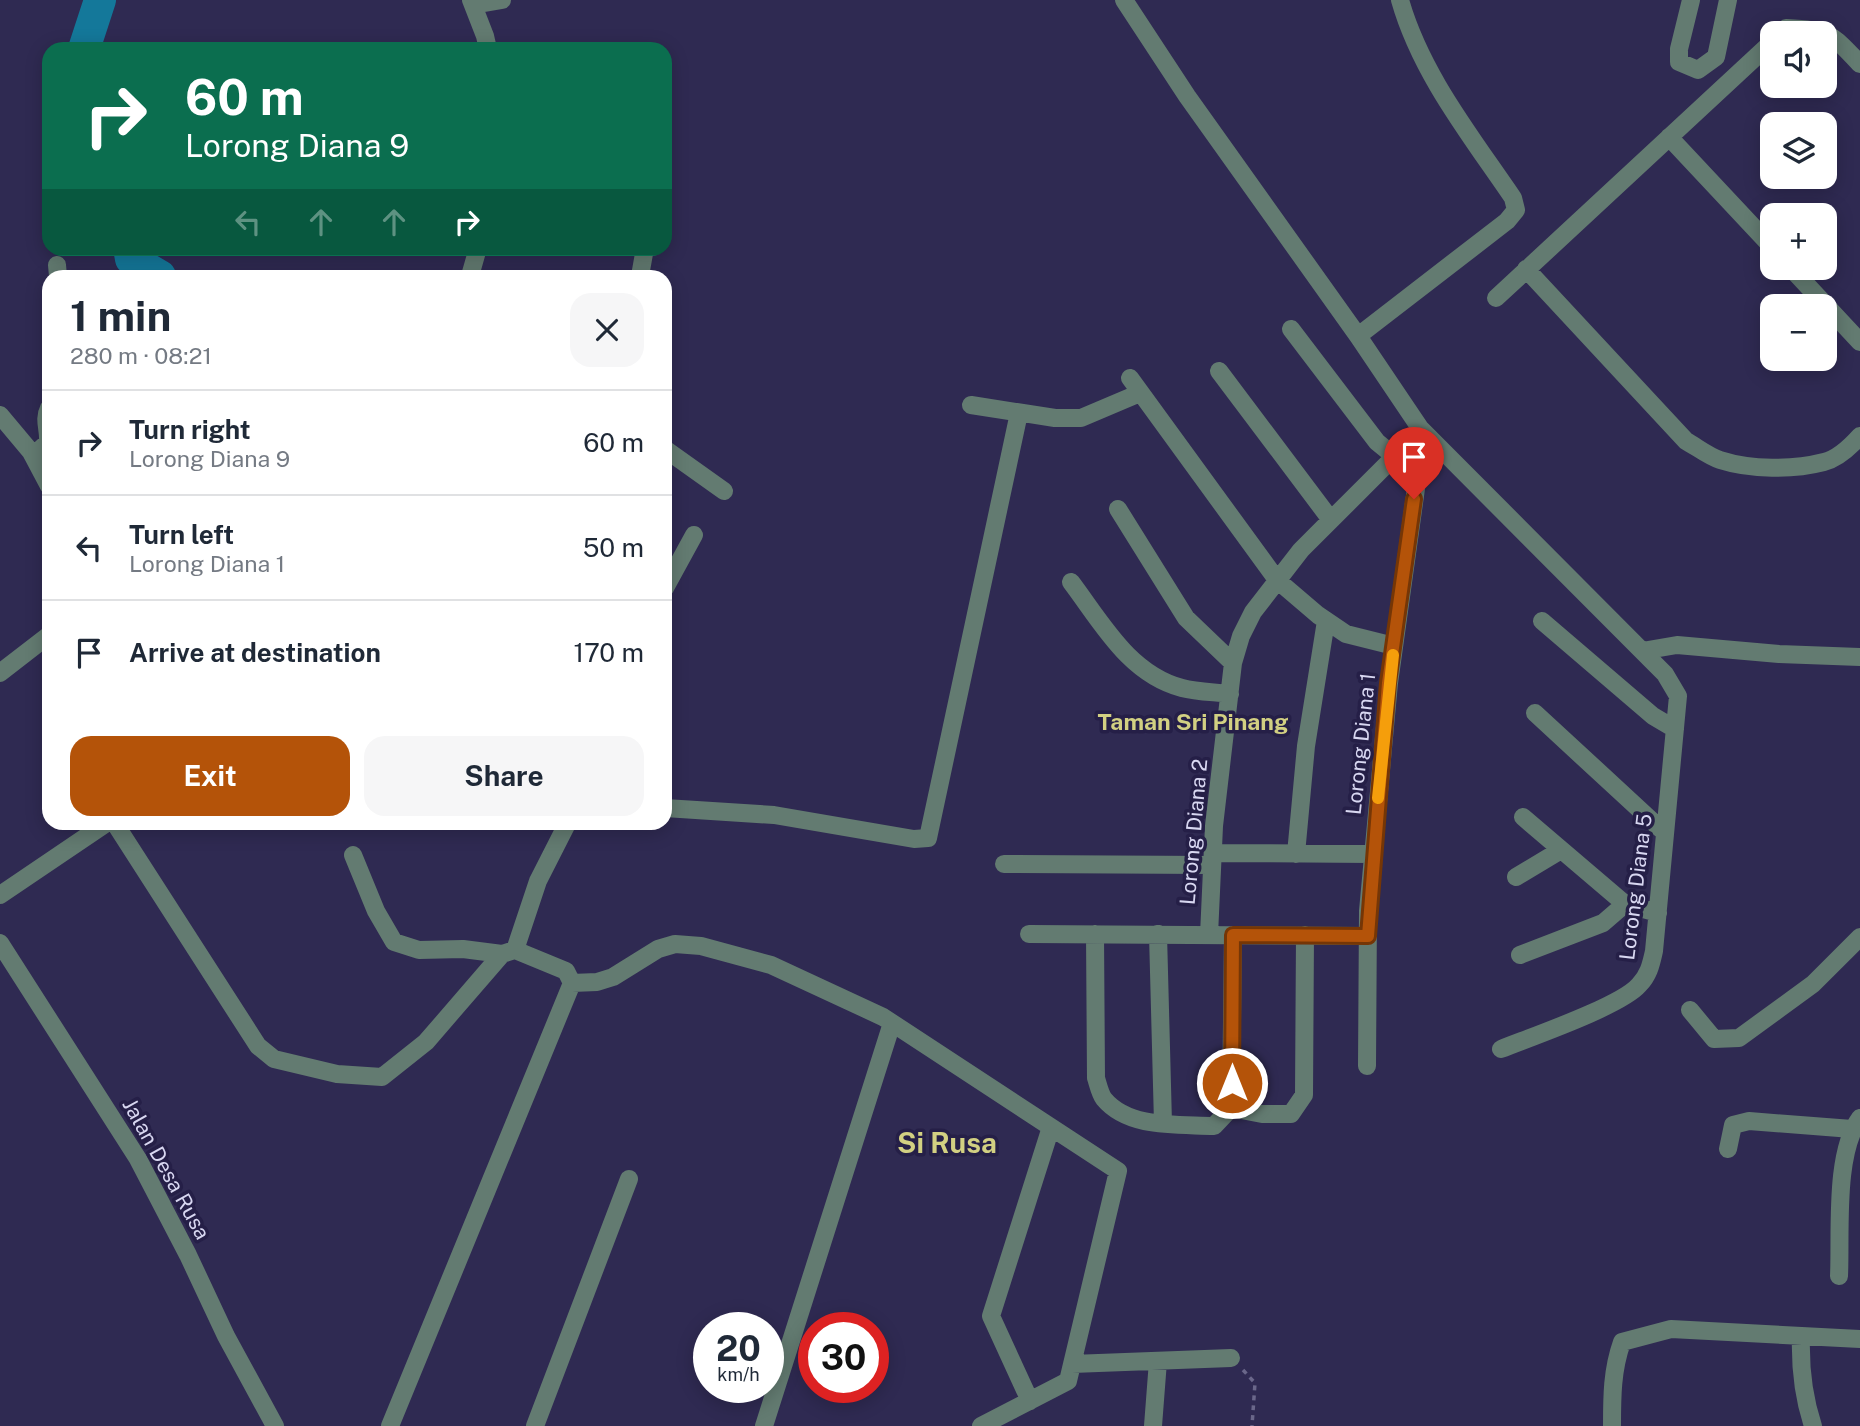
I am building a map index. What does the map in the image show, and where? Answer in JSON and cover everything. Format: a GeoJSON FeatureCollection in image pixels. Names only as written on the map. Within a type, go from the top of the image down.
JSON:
{"type":"FeatureCollection","features":[{"type":"Feature","properties":{"kind":"street"},"geometry":{"type":"LineString","coordinates":[[486,42],[472,3],[502,0]]}},
{"type":"Feature","properties":{"kind":"street","name":"Lorong Diana 5"},"geometry":{"type":"LineString","coordinates":[[1124,0],[1187,96],[1359,336],[1420,428],[1665,674],[1678,696],[1649,972],[1637,988],[1614,1002],[1502,1049]]}},
{"type":"Feature","properties":{"kind":"street"},"geometry":{"type":"LineString","coordinates":[[1359,336],[1507,220],[1516,210],[1513,198],[1426,66],[1407,26],[1400,0]]}},
{"type":"Feature","properties":{"kind":"street"},"geometry":{"type":"LineString","coordinates":[[1691,0],[1679,49],[1679,62],[1698,70],[1716,57],[1728,0]]}},
{"type":"Feature","properties":{"kind":"street"},"geometry":{"type":"LineString","coordinates":[[1837,39],[1860,64]]}},
{"type":"Feature","properties":{"kind":"street"},"geometry":{"type":"LineString","coordinates":[[1496,298],[1760,53]]}},
{"type":"Feature","properties":{"kind":"street"},"geometry":{"type":"LineString","coordinates":[[1669,137],[1760,234]]}},
{"type":"Feature","properties":{"kind":"street"},"geometry":{"type":"LineString","coordinates":[[1526,269],[1686,441],[1717,459],[1741,466],[1791,467],[1827,462],[1860,436]]}},
{"type":"Feature","properties":{"kind":"street"},"geometry":{"type":"LineString","coordinates":[[1802,280],[1860,342]]}},
{"type":"Feature","properties":{"kind":"street"},"geometry":{"type":"LineString","coordinates":[[1290,329],[1377,442],[1418,474]]}},
{"type":"Feature","properties":{"kind":"street"},"geometry":{"type":"LineString","coordinates":[[1219,371],[1331,520]]}},
{"type":"Feature","properties":{"kind":"street"},"geometry":{"type":"LineString","coordinates":[[971,405],[1018,413],[1081,418],[1135,385],[1278,580],[1326,621],[1346,634],[1394,646]]}},
{"type":"Feature","properties":{"kind":"street"},"geometry":{"type":"LineString","coordinates":[[672,808],[775,815],[914,839],[928,838],[1018,413]]}},
{"type":"Feature","properties":{"kind":"street"},"geometry":{"type":"LineString","coordinates":[[0,415],[33,456],[42,473]]}},
{"type":"Feature","properties":{"kind":"street","name":"Lorong Diana 1"},"geometry":{"type":"LineString","coordinates":[[1367,1066],[1368,936],[1373,854],[1394,646],[1418,474],[1420,428]]}},
{"type":"Feature","properties":{"kind":"street"},"geometry":{"type":"LineString","coordinates":[[33,456],[42,449]]}},
{"type":"Feature","properties":{"kind":"street"},"geometry":{"type":"LineString","coordinates":[[672,454],[724,491]]}},
{"type":"Feature","properties":{"kind":"street","name":"Lorong Diana 2"},"geometry":{"type":"LineString","coordinates":[[1209,935],[1213,859],[1233,663],[1241,636],[1253,612],[1301,550],[1395,456]]}},
{"type":"Feature","properties":{"kind":"street"},"geometry":{"type":"LineString","coordinates":[[1118,509],[1186,618],[1233,663]]}},
{"type":"Feature","properties":{"kind":"street"},"geometry":{"type":"LineString","coordinates":[[672,575],[694,535]]}},
{"type":"Feature","properties":{"kind":"street"},"geometry":{"type":"LineString","coordinates":[[1071,582],[1123,652],[1148,674],[1182,688],[1230,694]]}},
{"type":"Feature","properties":{"kind":"street"},"geometry":{"type":"LineString","coordinates":[[1296,854],[1306,746],[1326,621]]}},
{"type":"Feature","properties":{"kind":"street"},"geometry":{"type":"LineString","coordinates":[[1542,621],[1653,716],[1675,729]]}},
{"type":"Feature","properties":{"kind":"street"},"geometry":{"type":"LineString","coordinates":[[0,673],[42,640]]}},
{"type":"Feature","properties":{"kind":"street"},"geometry":{"type":"LineString","coordinates":[[1642,651],[1676,645],[1779,654],[1860,657]]}},
{"type":"Feature","properties":{"kind":"street"},"geometry":{"type":"LineString","coordinates":[[1535,713],[1665,832]]}},
{"type":"Feature","properties":{"kind":"street"},"geometry":{"type":"LineString","coordinates":[[1522,817],[1625,904],[1657,913]]}},
{"type":"Feature","properties":{"kind":"street"},"geometry":{"type":"LineString","coordinates":[[0,895],[96,830]]}},
{"type":"Feature","properties":{"kind":"street"},"geometry":{"type":"LineString","coordinates":[[119,830],[258,1045],[274,1059],[337,1074],[382,1077],[426,1042],[508,952],[538,881],[564,830]]}},
{"type":"Feature","properties":{"kind":"street"},"geometry":{"type":"LineString","coordinates":[[1516,877],[1561,850]]}},
{"type":"Feature","properties":{"kind":"street"},"geometry":{"type":"LineString","coordinates":[[1004,864],[1373,854]]}},
{"type":"Feature","properties":{"kind":"street"},"geometry":{"type":"LineString","coordinates":[[354,855],[376,911],[394,942],[419,950],[508,952],[566,971],[572,983],[390,1426]]}},
{"type":"Feature","properties":{"kind":"street"},"geometry":{"type":"LineString","coordinates":[[1520,955],[1603,923],[1625,904]]}},
{"type":"Feature","properties":{"kind":"street"},"geometry":{"type":"LineString","coordinates":[[1029,934],[1368,936]]}},
{"type":"Feature","properties":{"kind":"street"},"geometry":{"type":"LineString","coordinates":[[1095,934],[1096,1078],[1102,1097],[1125,1116],[1163,1124],[1214,1126],[1231,1108],[1233,935]]}},
{"type":"Feature","properties":{"kind":"street"},"geometry":{"type":"LineString","coordinates":[[1158,934],[1163,1124]]}},
{"type":"Feature","properties":{"kind":"street"},"geometry":{"type":"LineString","coordinates":[[1231,1108],[1262,1114],[1291,1114],[1304,1095],[1305,935]]}},
{"type":"Feature","properties":{"kind":"street"},"geometry":{"type":"LineString","coordinates":[[1690,1010],[1714,1039],[1739,1038],[1813,984],[1860,937]]}},
{"type":"Feature","properties":{"kind":"street","name":"Jalan Desa Rusa"},"geometry":{"type":"LineString","coordinates":[[0,943],[138,1159],[226,1336],[275,1426]]}},
{"type":"Feature","properties":{"kind":"street"},"geometry":{"type":"LineString","coordinates":[[572,983],[597,982],[613,977],[657,949],[675,944],[701,946],[771,965],[892,1023],[1118,1171],[1068,1381],[981,1426]]}},
{"type":"Feature","properties":{"kind":"street"},"geometry":{"type":"LineString","coordinates":[[764,1426],[892,1023]]}},
{"type":"Feature","properties":{"kind":"street"},"geometry":{"type":"LineString","coordinates":[[1728,1149],[1733,1125],[1749,1121],[1856,1123],[1843,1163],[1839,1276]]}},
{"type":"Feature","properties":{"kind":"street"},"geometry":{"type":"LineString","coordinates":[[1030,1401],[991,1316],[1051,1127]]}},
{"type":"Feature","properties":{"kind":"street"},"geometry":{"type":"LineString","coordinates":[[535,1426],[629,1179]]}},
{"type":"Feature","properties":{"kind":"street"},"geometry":{"type":"LineString","coordinates":[[1612,1426],[1612,1387],[1615,1362],[1622,1342],[1671,1329],[1860,1339]]}},
{"type":"Feature","properties":{"kind":"street"},"geometry":{"type":"LineString","coordinates":[[1801,1336],[1800,1367],[1806,1406],[1813,1426]]}},
{"type":"Feature","properties":{"kind":"street"},"geometry":{"type":"LineString","coordinates":[[1072,1364],[1231,1358]]}},
{"type":"Feature","properties":{"kind":"street"},"geometry":{"type":"LineString","coordinates":[[1153,1426],[1158,1361]]}},
{"type":"Feature","properties":{"kind":"path"},"geometry":{"type":"LineString","coordinates":[[1231,1358],[1255,1383],[1252,1426]]}},
{"type":"Feature","properties":{"kind":"waterway"},"geometry":{"type":"LineString","coordinates":[[86,42],[100,0]]}},
{"type":"Feature","properties":{"kind":"waterway"},"geometry":{"type":"LineString","coordinates":[[130,256],[131,259],[150,270]]}},
{"type":"Feature","properties":{"kind":"slow traffic"},"geometry":{"type":"LineString","coordinates":[[1378,798],[1393,655]]}},
{"type":"Feature","properties":{"kind":"district","name":"Taman Sri Pinang"},"geometry":{"type":"Point","coordinates":[1193,722]}},
{"type":"Feature","properties":{"kind":"district","name":"Si Rusa"},"geometry":{"type":"Point","coordinates":[947,1143]}},
{"type":"Feature","properties":{"kind":"route"},"geometry":{"type":"LineString","coordinates":[[1232,1083],[1233,935],[1368,936],[1388,683],[1414,499]]}}]}
